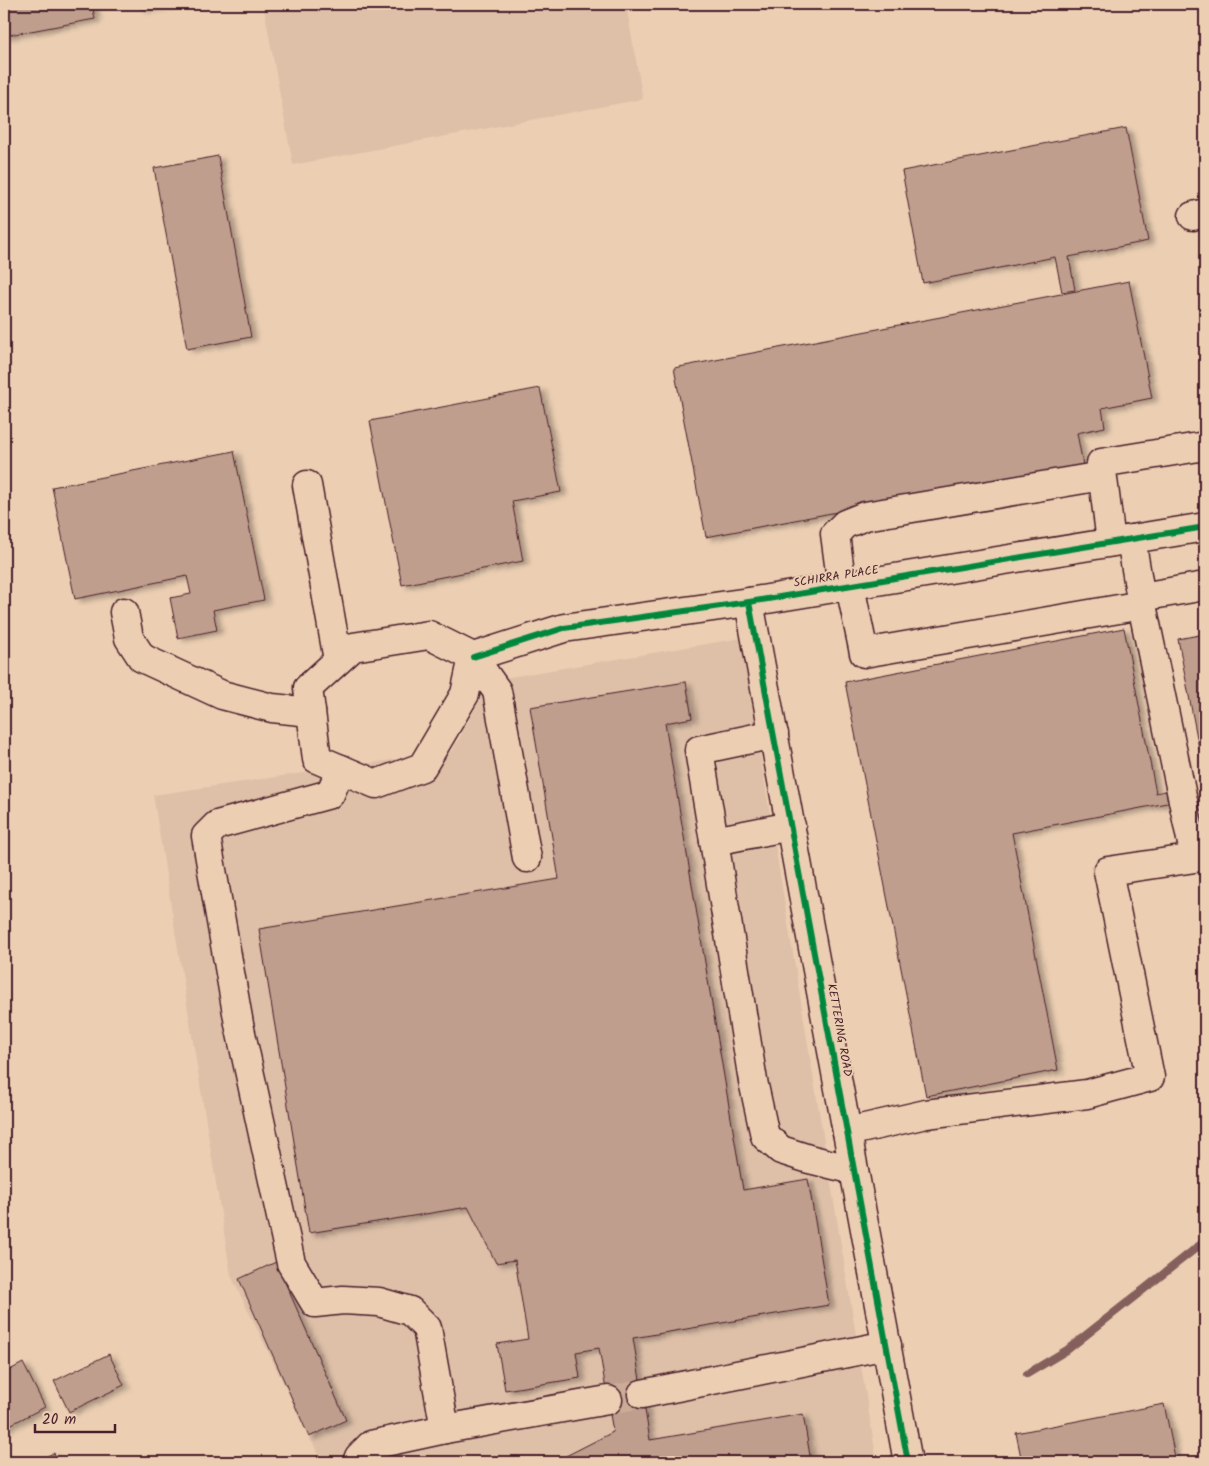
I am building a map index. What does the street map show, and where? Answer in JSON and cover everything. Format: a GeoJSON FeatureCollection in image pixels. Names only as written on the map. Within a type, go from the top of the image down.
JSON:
{"type":"FeatureCollection","features":[{"type":"Feature","properties":{"kind":"street"},"geometry":{"type":"LineString","coordinates":[[847,1132],[926,1114],[1087,1094],[1150,1077],[1108,872],[1196,858],[1141,601],[1102,476],[1101,463],[1205,446]]}},
{"type":"Feature","properties":{"kind":"street"},"geometry":{"type":"LineString","coordinates":[[1102,476],[865,516],[845,524],[835,534],[846,586],[864,653],[1141,601],[1205,586]]}},
{"type":"Feature","properties":{"kind":"street"},"geometry":{"type":"LineString","coordinates":[[308,485],[338,660]]}},
{"type":"Feature","properties":{"kind":"street","name":"SCHIRRA PLACE"},"geometry":{"type":"LineString","coordinates":[[473,657],[564,628],[749,602],[1205,527]]}},
{"type":"Feature","properties":{"kind":"street","name":"KETTERING ROAD"},"geometry":{"type":"LineString","coordinates":[[749,602],[908,1462]]}},
{"type":"Feature","properties":{"kind":"street"},"geometry":{"type":"LineString","coordinates":[[124,612],[129,638],[142,658],[222,695],[272,708],[311,712]]}},
{"type":"Feature","properties":{"kind":"street"},"geometry":{"type":"LineString","coordinates":[[473,657],[465,694],[422,767],[376,784],[317,759],[308,688],[353,646],[429,635],[473,657],[497,691],[527,858]]}},
{"type":"Feature","properties":{"kind":"street"},"geometry":{"type":"LineString","coordinates":[[774,734],[699,750],[753,1081],[765,1136],[781,1150],[854,1170]]}},
{"type":"Feature","properties":{"kind":"street"},"geometry":{"type":"LineString","coordinates":[[341,769],[330,794],[217,824],[206,836],[208,850],[239,1024],[291,1263],[315,1303],[343,1300],[379,1302],[410,1311],[427,1328],[445,1429]]}},
{"type":"Feature","properties":{"kind":"street"},"geometry":{"type":"LineString","coordinates":[[714,841],[791,826]]}},
{"type":"Feature","properties":{"kind":"street"},"geometry":{"type":"LineString","coordinates":[[642,1394],[887,1345]]}},
{"type":"Feature","properties":{"kind":"street"},"geometry":{"type":"LineString","coordinates":[[357,1462],[359,1457],[372,1446],[445,1429],[608,1400]]}},
{"type":"Feature","properties":{"kind":"shaded area"},"geometry":{"type":"Polygon","coordinates":[[[263,4],[626,4],[643,99],[293,165],[263,4]]]}},
{"type":"Feature","properties":{"kind":"shaded area"},"geometry":{"type":"Polygon","coordinates":[[[741,638],[877,1462],[322,1462],[231,1276],[153,795],[452,751],[491,680],[741,638]]]}},
{"type":"Feature","properties":{"kind":"building"},"geometry":{"type":"Polygon","coordinates":[[[4,4],[92,4],[95,19],[4,36],[4,4]]]}},
{"type":"Feature","properties":{"kind":"building"},"geometry":{"type":"Polygon","coordinates":[[[140,4],[170,4],[141,9],[140,4]]]}},
{"type":"Feature","properties":{"kind":"building"},"geometry":{"type":"Polygon","coordinates":[[[1126,128],[1148,241],[1069,257],[1075,290],[1062,292],[1055,257],[923,283],[902,171],[1126,128]]]}},
{"type":"Feature","properties":{"kind":"building"},"geometry":{"type":"Polygon","coordinates":[[[218,156],[251,337],[187,349],[154,168],[218,156]]]}},
{"type":"Feature","properties":{"kind":"building"},"geometry":{"type":"Polygon","coordinates":[[[1129,281],[1152,398],[1102,408],[1105,427],[1077,433],[1083,465],[706,537],[674,368],[1129,281]]]}},
{"type":"Feature","properties":{"kind":"building"},"geometry":{"type":"Polygon","coordinates":[[[540,388],[561,492],[512,501],[523,561],[402,585],[370,421],[540,388]]]}},
{"type":"Feature","properties":{"kind":"building"},"geometry":{"type":"Polygon","coordinates":[[[234,451],[264,600],[213,610],[217,630],[178,638],[170,598],[191,594],[187,576],[75,599],[52,487],[234,451]]]}},
{"type":"Feature","properties":{"kind":"building"},"geometry":{"type":"Polygon","coordinates":[[[1124,628],[1156,793],[1170,790],[1172,802],[1012,833],[1058,1070],[926,1096],[845,682],[1124,628]]]}},
{"type":"Feature","properties":{"kind":"building"},"geometry":{"type":"Polygon","coordinates":[[[1205,634],[1205,779],[1178,639],[1205,634]]]}},
{"type":"Feature","properties":{"kind":"building"},"geometry":{"type":"Polygon","coordinates":[[[686,682],[692,718],[665,723],[743,1190],[808,1179],[829,1305],[633,1338],[650,1440],[803,1414],[811,1462],[535,1462],[562,1458],[613,1432],[599,1348],[576,1352],[580,1378],[505,1390],[497,1344],[528,1339],[515,1260],[496,1263],[468,1207],[309,1233],[259,929],[559,879],[530,707],[686,682]]]}},
{"type":"Feature","properties":{"kind":"building"},"geometry":{"type":"Polygon","coordinates":[[[276,1262],[346,1420],[309,1437],[239,1279],[276,1262]]]}},
{"type":"Feature","properties":{"kind":"building"},"geometry":{"type":"Polygon","coordinates":[[[109,1354],[124,1385],[69,1412],[54,1381],[109,1354]]]}},
{"type":"Feature","properties":{"kind":"building"},"geometry":{"type":"Polygon","coordinates":[[[23,1363],[45,1407],[4,1428],[4,1373],[23,1363]]]}},
{"type":"Feature","properties":{"kind":"building"},"geometry":{"type":"Polygon","coordinates":[[[1164,1404],[1176,1462],[1022,1462],[1016,1433],[1164,1404]]]}},
{"type":"Feature","properties":{"kind":"building"},"geometry":{"type":"Polygon","coordinates":[[[54,1453],[58,1462],[34,1462],[54,1453]]]}},
{"type":"Feature","properties":{"kind":"waterway"},"geometry":{"type":"LineString","coordinates":[[1027,1374],[1067,1350],[1205,1241]]}},
{"type":"Feature","properties":{"kind":"tunnel"},"geometry":{"type":"LineString","coordinates":[[608,1400],[642,1394]]}},
{"type":"Feature","properties":{"kind":"cycle path"},"geometry":{"type":"LineString","coordinates":[[473,657],[564,628],[749,602],[1205,527]]}},
{"type":"Feature","properties":{"kind":"cycle path"},"geometry":{"type":"LineString","coordinates":[[749,602],[908,1462]]}}]}
